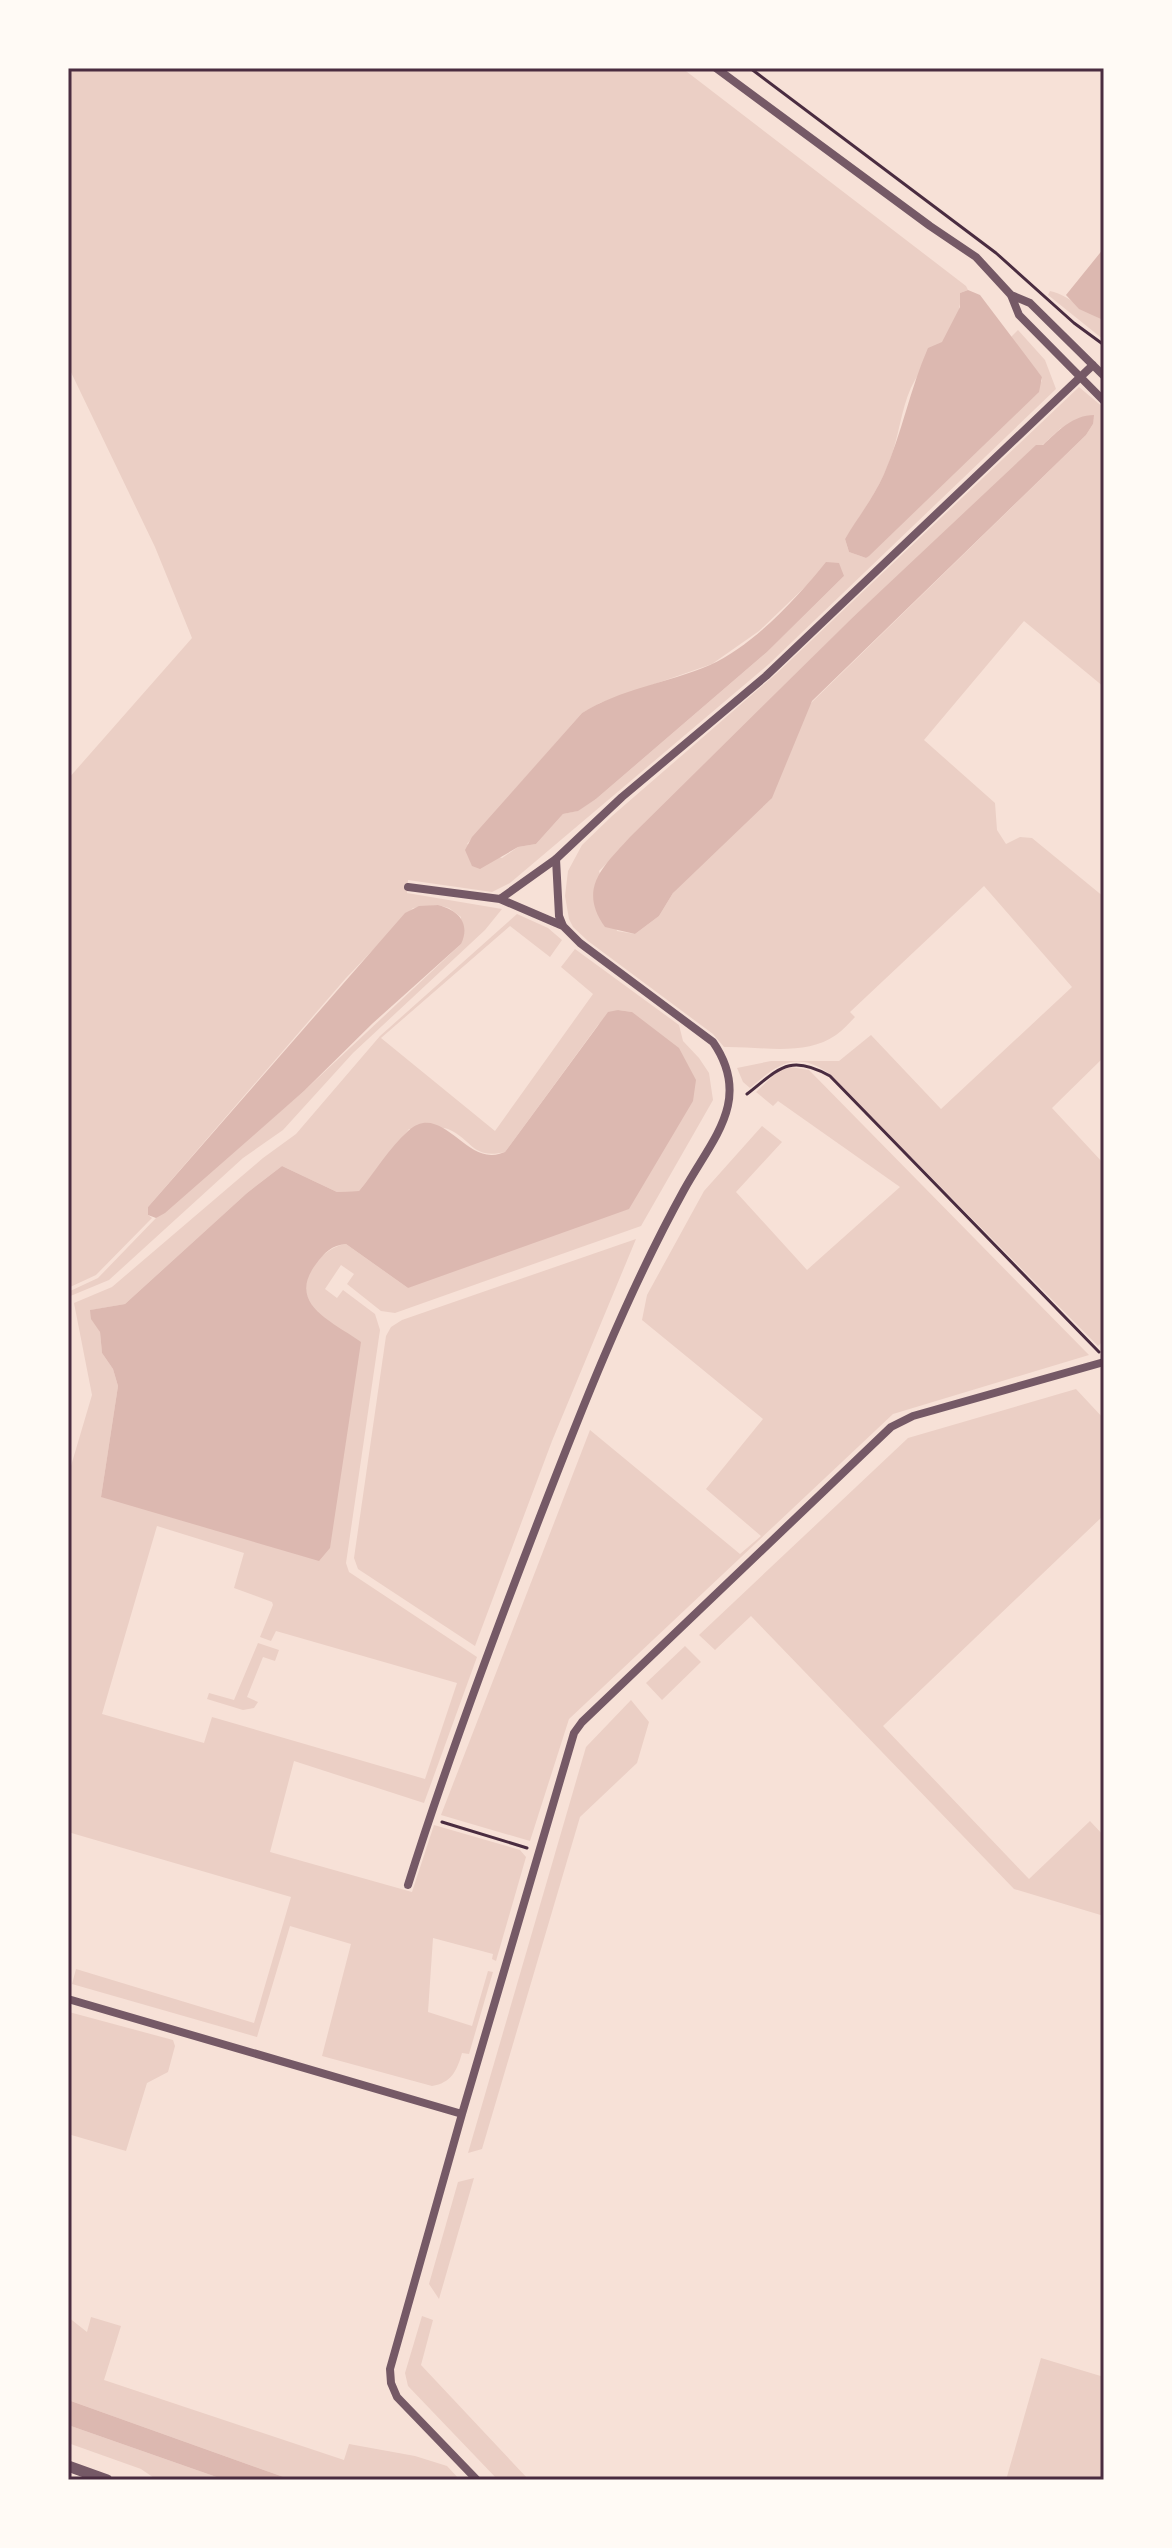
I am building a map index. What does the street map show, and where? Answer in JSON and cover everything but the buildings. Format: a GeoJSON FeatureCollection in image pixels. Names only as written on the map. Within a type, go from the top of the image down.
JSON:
{"type":"FeatureCollection","features":[{"type":"Feature","properties":{"kind":"street"},"geometry":{"type":"LineString","coordinates":[[716,68],[976,257],[1011,295],[1019,315],[1104,401]]}},
{"type":"Feature","properties":{"kind":"street"},"geometry":{"type":"LineString","coordinates":[[1011,295],[1030,303],[1104,376]]}},
{"type":"Feature","properties":{"kind":"street"},"geometry":{"type":"LineString","coordinates":[[500,899],[556,859],[622,797],[809,636],[1093,365]]}},
{"type":"Feature","properties":{"kind":"street"},"geometry":{"type":"LineString","coordinates":[[556,859],[559,916],[563,926]]}},
{"type":"Feature","properties":{"kind":"street"},"geometry":{"type":"LineString","coordinates":[[408,887],[500,899],[563,926],[580,943],[713,1042],[729,1076],[730,1104],[719,1130],[650,1254],[572,1436],[485,1661],[408,1885]]}},
{"type":"Feature","properties":{"kind":"street"},"geometry":{"type":"LineString","coordinates":[[477,2480],[397,2397],[391,2383],[390,2369],[574,1733],[891,1427],[913,1416],[1104,1360]]}},
{"type":"Feature","properties":{"kind":"street"},"geometry":{"type":"LineString","coordinates":[[68,1999],[462,2114]]}},
{"type":"Feature","properties":{"kind":"street"},"geometry":{"type":"LineString","coordinates":[[68,2466],[107,2480]]}},
{"type":"Feature","properties":{"kind":"path"},"geometry":{"type":"LineString","coordinates":[[750,68],[996,253],[1074,323],[1104,345]]}},
{"type":"Feature","properties":{"kind":"path"},"geometry":{"type":"LineString","coordinates":[[747,1094],[778,1068],[797,1063],[812,1066],[830,1076],[1104,1360]]}},
{"type":"Feature","properties":{"kind":"path"},"geometry":{"type":"LineString","coordinates":[[429,1818],[538,1851]]}},
{"type":"Feature","properties":{"kind":"shaded area"},"geometry":{"type":"Polygon","coordinates":[[[68,68],[682,68],[968,290],[960,293],[960,305],[952,328],[911,388],[884,475],[845,539],[849,552],[866,558],[1042,381],[1010,338],[1018,330],[1045,360],[1056,389],[769,664],[510,883],[492,892],[408,880],[407,893],[502,909],[485,930],[353,1053],[283,1130],[243,1158],[109,1280],[68,1297],[68,1292],[98,1278],[156,1218],[304,1091],[461,944],[461,917],[449,908],[438,905],[413,908],[346,978],[148,1207],[148,1215],[152,1218],[96,1275],[68,1288],[68,779],[192,638],[155,547],[68,366],[68,68]],[[844,576],[807,585],[759,631],[712,664],[600,703],[582,713],[467,844],[502,858],[518,847],[536,844],[563,814],[577,811],[596,799],[767,652],[844,576]]]}},
{"type":"Feature","properties":{"kind":"shaded area"},"geometry":{"type":"Polygon","coordinates":[[[1104,248],[1103,320],[1079,309],[1066,295],[1104,248]]]}},
{"type":"Feature","properties":{"kind":"shaded area"},"geometry":{"type":"Polygon","coordinates":[[[968,290],[980,295],[1042,377],[1039,392],[869,556],[866,558],[849,552],[845,539],[884,474],[928,348],[942,342],[960,307],[960,293],[968,290]]]}},
{"type":"Feature","properties":{"kind":"shaded area"},"geometry":{"type":"Polygon","coordinates":[[[1050,291],[1104,320],[1104,340],[1048,295],[1050,291]]]}},
{"type":"Feature","properties":{"kind":"shaded area"},"geometry":{"type":"Polygon","coordinates":[[[1079,387],[1104,408],[1104,687],[1024,621],[924,740],[995,803],[997,830],[1006,844],[1020,837],[1032,838],[1104,897],[1104,1057],[1052,1108],[1104,1164],[1104,1340],[1098,1346],[827,1072],[815,1065],[795,1062],[777,1067],[750,1088],[743,1082],[737,1068],[771,1061],[839,1061],[871,1035],[941,1109],[1072,987],[984,886],[850,1012],[855,1017],[841,1031],[824,1042],[796,1048],[724,1047],[713,1034],[588,941],[569,919],[565,896],[568,871],[582,845],[777,673],[1079,387]],[[1093,424],[1061,428],[852,618],[599,871],[617,931],[635,934],[659,916],[812,702],[1086,435],[1093,424]]]}},
{"type":"Feature","properties":{"kind":"shaded area"},"geometry":{"type":"Polygon","coordinates":[[[1094,415],[1093,424],[1086,435],[812,701],[772,798],[673,893],[659,916],[635,934],[605,927],[593,901],[597,878],[630,837],[852,618],[1036,445],[1043,445],[1073,421],[1094,415]]]}},
{"type":"Feature","properties":{"kind":"shaded area"},"geometry":{"type":"Polygon","coordinates":[[[826,562],[839,563],[844,576],[767,652],[596,799],[578,811],[563,814],[536,844],[518,847],[480,869],[472,866],[465,850],[472,837],[582,713],[612,698],[726,657],[773,620],[826,562]]]}},
{"type":"Feature","properties":{"kind":"shaded area"},"geometry":{"type":"Polygon","coordinates":[[[438,905],[461,918],[464,936],[461,944],[373,1023],[304,1091],[165,1213],[156,1218],[148,1215],[148,1207],[405,913],[419,906],[438,905]]]}},
{"type":"Feature","properties":{"kind":"shaded area"},"geometry":{"type":"Polygon","coordinates":[[[517,914],[548,928],[562,940],[550,957],[510,926],[381,1038],[495,1131],[593,994],[561,967],[575,949],[679,1025],[683,1041],[709,1073],[713,1100],[641,1226],[395,1313],[381,1311],[347,1284],[354,1274],[341,1265],[325,1289],[337,1298],[343,1290],[375,1314],[380,1330],[346,1563],[349,1572],[477,1657],[424,1803],[294,1761],[270,1852],[412,1892],[434,1825],[520,1850],[526,1857],[496,1961],[492,1959],[493,1954],[433,1938],[428,2012],[472,2026],[488,1971],[493,1972],[469,2054],[462,2053],[449,2079],[432,2086],[322,2056],[351,1944],[290,1926],[257,2037],[72,1984],[76,1969],[254,2023],[291,1897],[68,1832],[68,1476],[92,1395],[74,1303],[112,1287],[263,1158],[296,1134],[380,1036],[517,914]],[[618,1010],[598,1025],[505,1152],[494,1154],[479,1151],[456,1133],[444,1128],[409,1129],[359,1191],[337,1192],[282,1166],[247,1193],[125,1304],[91,1310],[100,1332],[102,1353],[113,1369],[118,1386],[101,1497],[307,1303],[304,1290],[308,1275],[318,1260],[331,1249],[346,1244],[408,1288],[632,1012],[618,1010]],[[157,1526],[102,1714],[204,1743],[212,1717],[425,1779],[457,1683],[276,1631],[271,1641],[260,1637],[273,1605],[234,1588],[244,1553],[157,1526]]]}},
{"type":"Feature","properties":{"kind":"shaded area"},"geometry":{"type":"Polygon","coordinates":[[[608,1012],[632,1012],[679,1048],[696,1080],[693,1101],[629,1209],[408,1288],[346,1244],[325,1253],[308,1278],[306,1290],[316,1310],[361,1342],[330,1548],[319,1561],[101,1497],[118,1386],[113,1369],[102,1353],[100,1332],[91,1319],[90,1310],[125,1304],[247,1193],[282,1166],[337,1192],[359,1191],[408,1131],[419,1124],[430,1123],[481,1153],[492,1155],[505,1152],[608,1012]]]}},
{"type":"Feature","properties":{"kind":"shaded area"},"geometry":{"type":"Polygon","coordinates":[[[790,1067],[809,1070],[1089,1355],[893,1414],[569,1719],[530,1841],[441,1815],[590,1430],[740,1554],[761,1536],[706,1489],[763,1419],[642,1320],[647,1295],[704,1191],[762,1126],[782,1142],[736,1192],[807,1270],[900,1187],[778,1101],[773,1106],[756,1092],[778,1071],[790,1067]]]}},
{"type":"Feature","properties":{"kind":"shaded area"},"geometry":{"type":"Polygon","coordinates":[[[636,1239],[552,1441],[475,1646],[358,1569],[354,1558],[386,1336],[391,1327],[402,1320],[636,1239]]]}},
{"type":"Feature","properties":{"kind":"shaded area"},"geometry":{"type":"Polygon","coordinates":[[[1076,1389],[1104,1419],[1104,1515],[883,1726],[1029,1879],[1090,1821],[1104,1836],[1104,1916],[1014,1889],[751,1616],[715,1650],[699,1635],[908,1438],[1076,1389]]]}},
{"type":"Feature","properties":{"kind":"shaded area"},"geometry":{"type":"Polygon","coordinates":[[[258,1643],[279,1650],[275,1661],[263,1657],[247,1697],[258,1702],[254,1708],[243,1710],[207,1699],[209,1693],[234,1700],[258,1643]]]}},
{"type":"Feature","properties":{"kind":"shaded area"},"geometry":{"type":"Polygon","coordinates":[[[685,1646],[701,1662],[662,1700],[646,1683],[685,1646]]]}},
{"type":"Feature","properties":{"kind":"shaded area"},"geometry":{"type":"Polygon","coordinates":[[[631,1700],[649,1722],[637,1763],[580,1817],[482,2149],[468,2153],[586,1747],[631,1700]]]}},
{"type":"Feature","properties":{"kind":"shaded area"},"geometry":{"type":"Polygon","coordinates":[[[69,2012],[173,2040],[175,2046],[168,2072],[147,2083],[126,2151],[68,2134],[69,2012]]]}},
{"type":"Feature","properties":{"kind":"shaded area"},"geometry":{"type":"Polygon","coordinates":[[[474,2178],[439,2299],[429,2284],[458,2182],[474,2178]]]}},
{"type":"Feature","properties":{"kind":"shaded area"},"geometry":{"type":"Polygon","coordinates":[[[422,2316],[433,2320],[421,2365],[529,2480],[498,2480],[408,2386],[405,2373],[422,2316]]]}},
{"type":"Feature","properties":{"kind":"shaded area"},"geometry":{"type":"Polygon","coordinates":[[[68,2317],[87,2332],[91,2317],[121,2326],[104,2380],[344,2460],[349,2444],[415,2456],[447,2466],[460,2480],[292,2480],[68,2400],[68,2317]]]}},
{"type":"Feature","properties":{"kind":"shaded area"},"geometry":{"type":"Polygon","coordinates":[[[1041,2358],[1104,2377],[1104,2480],[1006,2480],[1041,2358]]]}},
{"type":"Feature","properties":{"kind":"shaded area"},"geometry":{"type":"Polygon","coordinates":[[[68,2400],[292,2480],[225,2480],[68,2425],[68,2400]]]}},
{"type":"Feature","properties":{"kind":"shaded area"},"geometry":{"type":"Polygon","coordinates":[[[68,2425],[225,2480],[157,2480],[141,2469],[68,2443],[68,2425]]]}}]}
